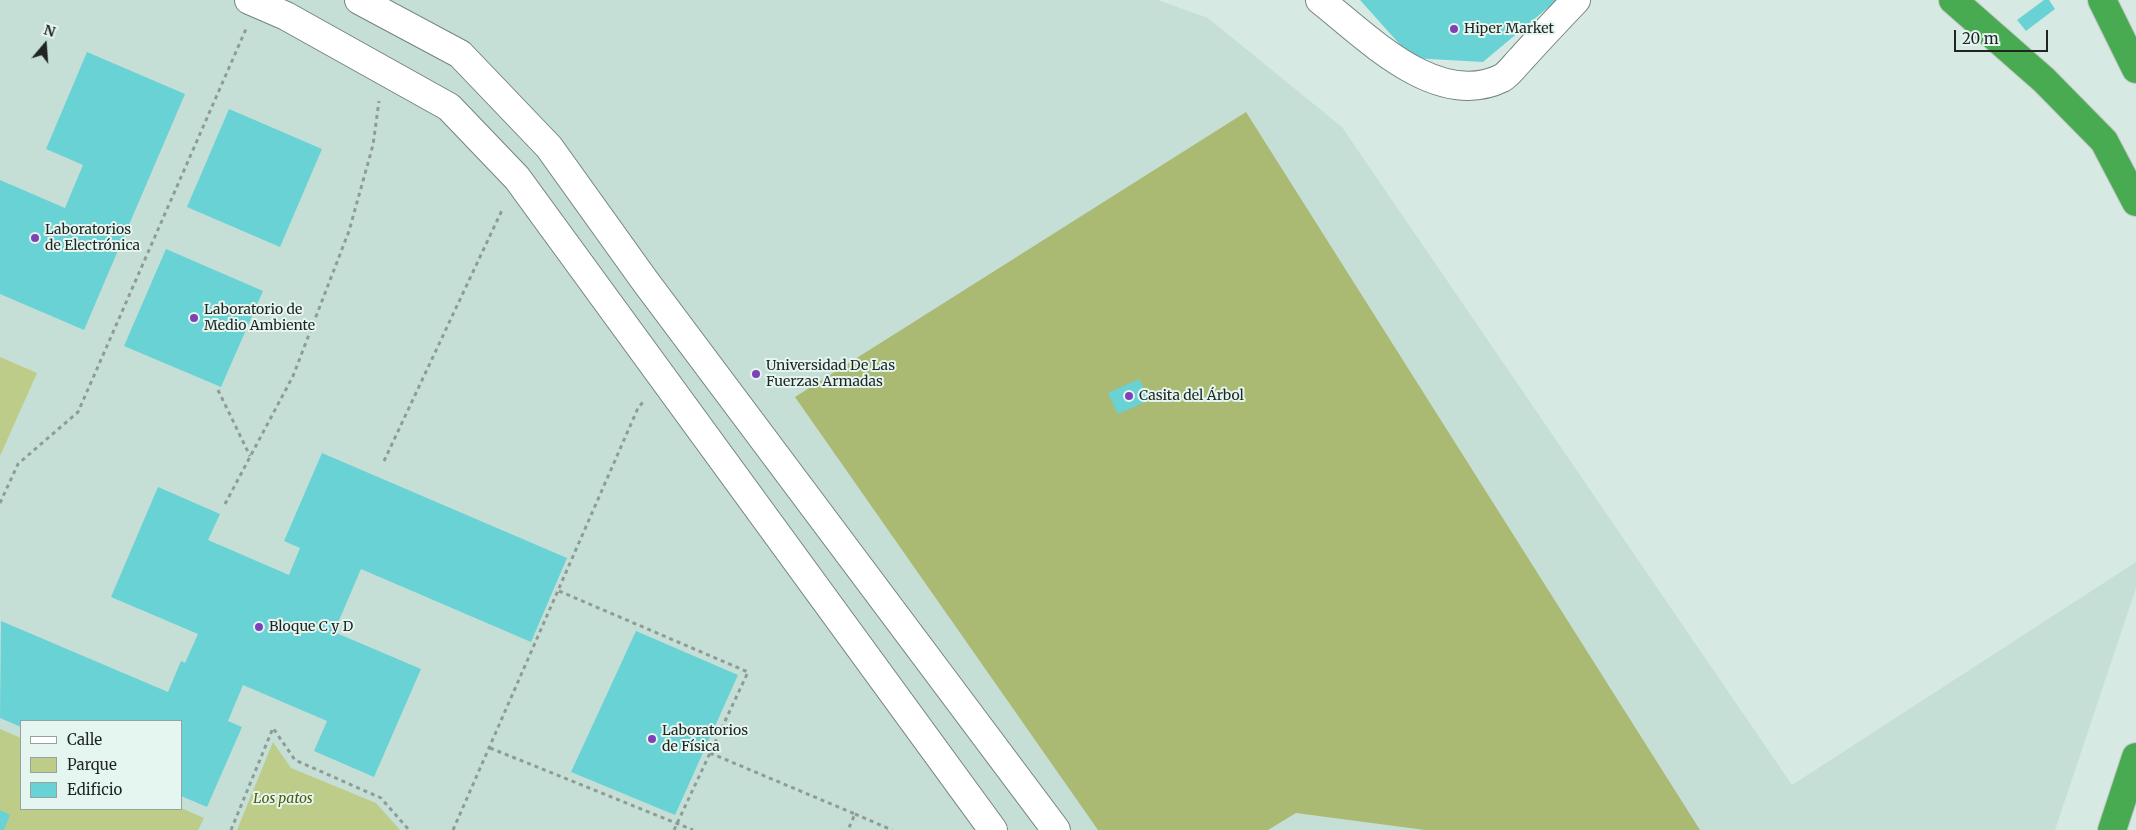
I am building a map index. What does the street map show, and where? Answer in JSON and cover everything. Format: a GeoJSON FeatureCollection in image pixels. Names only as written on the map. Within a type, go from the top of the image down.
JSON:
{"type":"FeatureCollection","features":[{"type":"Feature","properties":{"kind":"highway"},"geometry":{"type":"LineString","coordinates":[[1953,0],[2044,80],[2104,142],[2136,202]]}},
{"type":"Feature","properties":{"kind":"highway"},"geometry":{"type":"LineString","coordinates":[[2102,0],[2136,68]]}},
{"type":"Feature","properties":{"kind":"highway"},"geometry":{"type":"LineString","coordinates":[[2112,830],[2136,757]]}},
{"type":"Feature","properties":{"kind":"lane"},"geometry":{"type":"LineString","coordinates":[[359,0],[460,54],[549,147],[656,297],[1056,830]]}},
{"type":"Feature","properties":{"kind":"lane"},"geometry":{"type":"LineString","coordinates":[[1320,0],[1401,62],[1445,85],[1471,87],[1504,77],[1576,0]]}},
{"type":"Feature","properties":{"kind":"lane"},"geometry":{"type":"LineString","coordinates":[[253,2],[289,8],[383,70],[449,107],[517,178],[993,830]]}},
{"type":"Feature","properties":{"kind":"path"},"geometry":{"type":"LineString","coordinates":[[0,503],[18,464],[78,412],[253,2]]}},
{"type":"Feature","properties":{"kind":"path"},"geometry":{"type":"LineString","coordinates":[[225,504],[293,376],[349,231],[373,145],[383,70]]}},
{"type":"Feature","properties":{"kind":"path"},"geometry":{"type":"LineString","coordinates":[[384,461],[517,178]]}},
{"type":"Feature","properties":{"kind":"path"},"geometry":{"type":"LineString","coordinates":[[453,830],[638,408],[664,380]]}},
{"type":"Feature","properties":{"kind":"path"},"geometry":{"type":"LineString","coordinates":[[218,390],[250,456]]}},
{"type":"Feature","properties":{"kind":"path"},"geometry":{"type":"LineString","coordinates":[[559,591],[748,672],[674,830]]}},
{"type":"Feature","properties":{"kind":"path"},"geometry":{"type":"LineString","coordinates":[[231,830],[273,728],[295,760],[381,798],[409,830]]}},
{"type":"Feature","properties":{"kind":"path"},"geometry":{"type":"LineString","coordinates":[[490,748],[693,830]]}},
{"type":"Feature","properties":{"kind":"path"},"geometry":{"type":"LineString","coordinates":[[710,753],[892,830]]}},
{"type":"Feature","properties":{"kind":"path"},"geometry":{"type":"LineString","coordinates":[[848,830],[855,814]]}},
{"type":"Feature","properties":{"kind":"shaded area","name":"Universidad De Las Fuerzas Armadas"},"geometry":{"type":"Polygon","coordinates":[[[0,0],[1158,0],[1208,18],[1342,127],[1792,785],[2136,562],[2136,588],[2055,830],[0,830],[0,0]]]}},
{"type":"Feature","properties":{"kind":"green space"},"geometry":{"type":"Polygon","coordinates":[[[1246,112],[1700,830],[1425,830],[1296,813],[1268,830],[1098,830],[795,397],[1246,112]]]}},
{"type":"Feature","properties":{"kind":"green space"},"geometry":{"type":"Polygon","coordinates":[[[0,357],[37,373],[0,456],[0,357]]]}},
{"type":"Feature","properties":{"kind":"green space"},"geometry":{"type":"Polygon","coordinates":[[[0,729],[20,738],[20,810],[182,810],[182,808],[204,818],[198,830],[0,830],[0,729]]]}},
{"type":"Feature","properties":{"kind":"green space","name":"Los patos"},"geometry":{"type":"Polygon","coordinates":[[[273,742],[291,768],[376,803],[400,830],[237,830],[273,742]]]}},
{"type":"Feature","properties":{"kind":"building","name":"Hiper Market"},"geometry":{"type":"Polygon","coordinates":[[[1360,0],[1557,0],[1483,62],[1412,58],[1360,0]]]}},
{"type":"Feature","properties":{"kind":"building"},"geometry":{"type":"Polygon","coordinates":[[[2044,0],[2049,0],[2055,9],[2026,31],[2017,20],[2044,0]]]}},
{"type":"Feature","properties":{"kind":"building"},"geometry":{"type":"Polygon","coordinates":[[[87,52],[185,94],[84,330],[0,294],[0,180],[65,208],[83,165],[46,149],[87,52]]]}},
{"type":"Feature","properties":{"kind":"building"},"geometry":{"type":"Polygon","coordinates":[[[229,109],[322,149],[280,247],[187,207],[229,109]]]}},
{"type":"Feature","properties":{"kind":"building","name":"Laboratorio de Medio Ambiente"},"geometry":{"type":"Polygon","coordinates":[[[166,249],[263,291],[221,387],[124,346],[166,249]]]}},
{"type":"Feature","properties":{"kind":"building","name":"Casita del Árbol"},"geometry":{"type":"Polygon","coordinates":[[[1139,379],[1150,400],[1118,414],[1108,393],[1139,379]]]}},
{"type":"Feature","properties":{"kind":"building","name":"Bloque C y D"},"geometry":{"type":"Polygon","coordinates":[[[322,453],[567,558],[531,642],[361,569],[334,632],[421,669],[374,777],[314,751],[327,721],[243,685],[228,721],[242,727],[207,807],[182,796],[182,720],[20,720],[20,727],[0,718],[1,621],[168,692],[181,661],[185,663],[198,634],[111,597],[158,487],[220,514],[208,540],[289,575],[300,548],[284,541],[322,453]]]}},
{"type":"Feature","properties":{"kind":"building"},"geometry":{"type":"Polygon","coordinates":[[[636,631],[738,675],[675,815],[571,772],[636,631]]]}},
{"type":"Feature","properties":{"kind":"building"},"geometry":{"type":"Polygon","coordinates":[[[0,810],[10,815],[4,830],[0,830],[0,810]]]}},
{"type":"Feature","properties":{"kind":"place","name":"Hiper Market"},"geometry":{"type":"Point","coordinates":[1454,29]}},
{"type":"Feature","properties":{"kind":"place","name":"Laboratorios de Electrónica"},"geometry":{"type":"Point","coordinates":[35,238]}},
{"type":"Feature","properties":{"kind":"place","name":"Laboratorio de Medio Ambiente"},"geometry":{"type":"Point","coordinates":[194,318]}},
{"type":"Feature","properties":{"kind":"place","name":"Universidad De Las Fuerzas Armadas"},"geometry":{"type":"Point","coordinates":[756,374]}},
{"type":"Feature","properties":{"kind":"place","name":"Casita del Árbol"},"geometry":{"type":"Point","coordinates":[1129,396]}},
{"type":"Feature","properties":{"kind":"place","name":"Bloque C y D"},"geometry":{"type":"Point","coordinates":[259,627]}},
{"type":"Feature","properties":{"kind":"place","name":"Laboratorios de Física"},"geometry":{"type":"Point","coordinates":[652,739]}}]}
